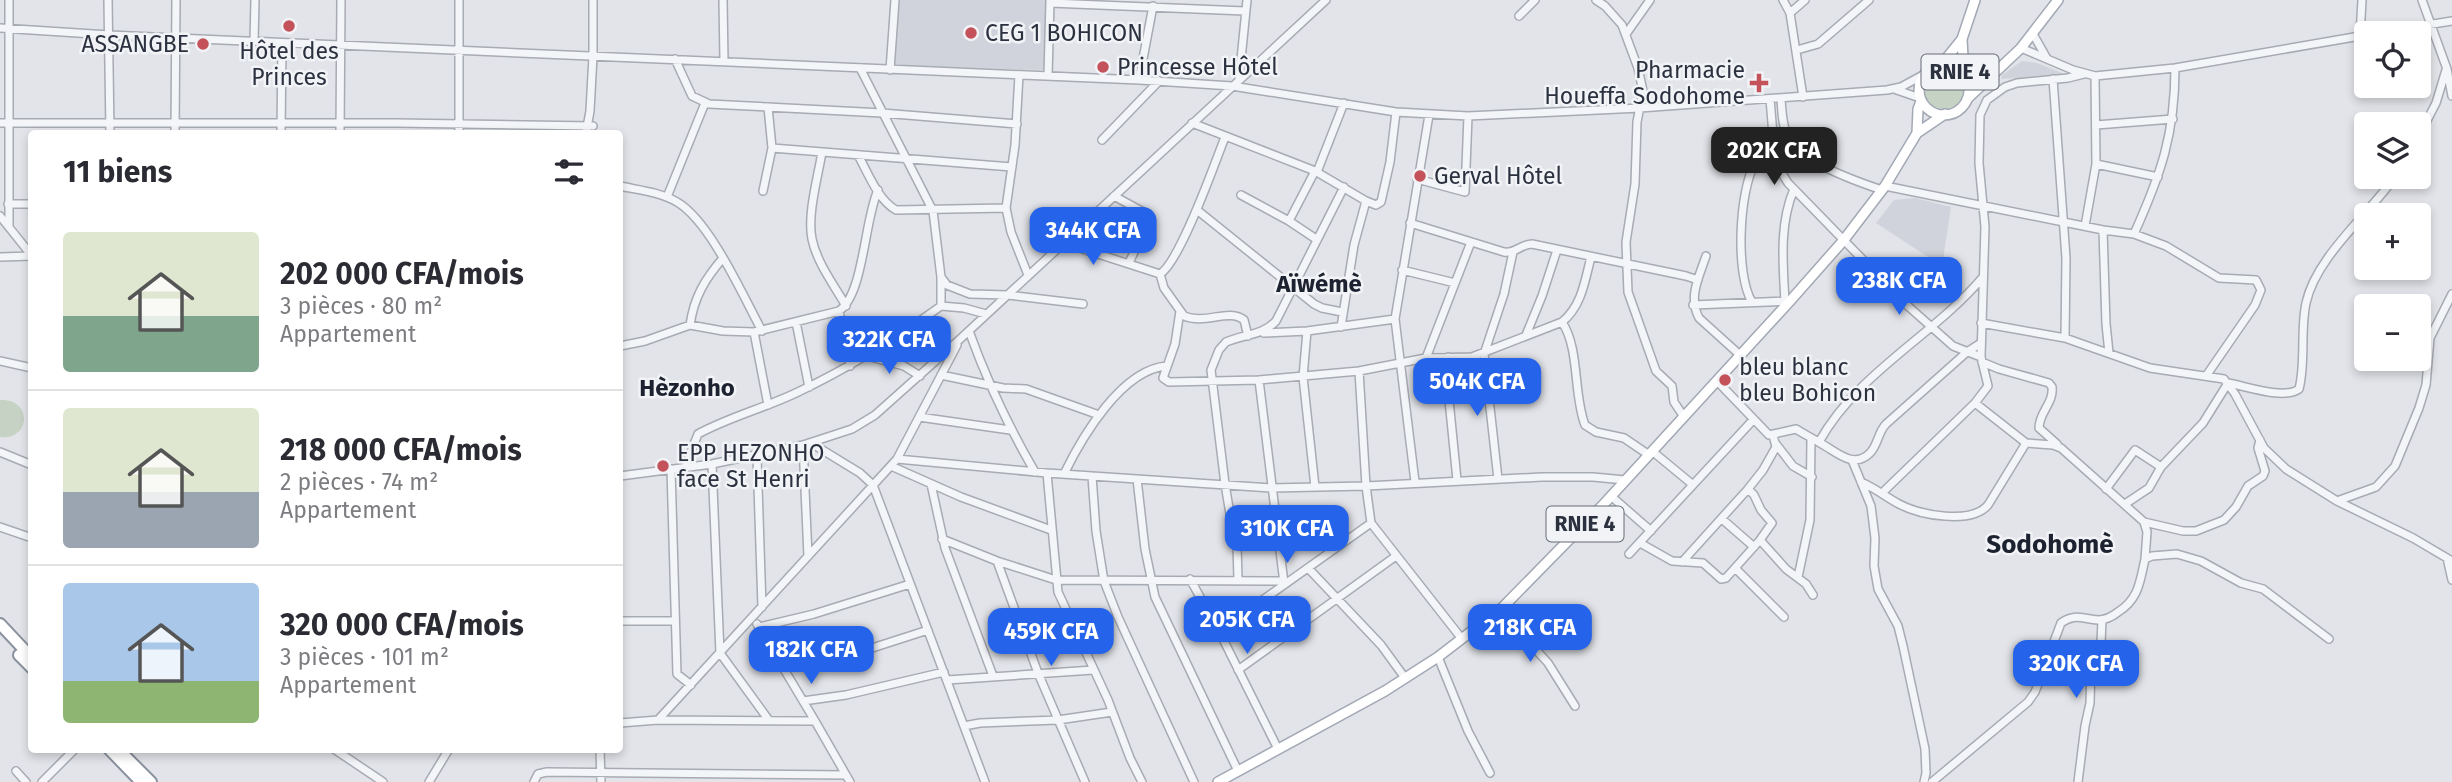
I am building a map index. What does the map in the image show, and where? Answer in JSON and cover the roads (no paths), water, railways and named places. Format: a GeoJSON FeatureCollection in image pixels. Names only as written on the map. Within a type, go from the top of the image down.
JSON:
{"type":"FeatureCollection","features":[{"type":"Feature","properties":{"kind":"highway"},"geometry":{"type":"LineString","coordinates":[[0,624],[28,663]]}},
{"type":"Feature","properties":{"kind":"highway"},"geometry":{"type":"LineString","coordinates":[[0,635],[28,655]]}},
{"type":"Feature","properties":{"kind":"highway"},"geometry":{"type":"LineString","coordinates":[[113,753],[141,782]]}},
{"type":"Feature","properties":{"kind":"highway"},"geometry":{"type":"LineString","coordinates":[[122,753],[151,782]]}},
{"type":"Feature","properties":{"kind":"main road"},"geometry":{"type":"LineString","coordinates":[[1941,65],[1962,39],[1975,0]]}},
{"type":"Feature","properties":{"kind":"main road","name":"RNIE 4"},"geometry":{"type":"LineString","coordinates":[[1921,99],[1927,108],[1936,113],[1954,112],[2021,48],[2057,0]]}},
{"type":"Feature","properties":{"kind":"main road"},"geometry":{"type":"LineString","coordinates":[[1962,39],[1964,76]]}},
{"type":"Feature","properties":{"kind":"main road","name":"RNIE 4"},"geometry":{"type":"LineString","coordinates":[[1917,133],[1920,83],[1925,74],[1941,65],[1958,69],[1969,88],[1966,100]]}},
{"type":"Feature","properties":{"kind":"main road","name":"RNIE 4"},"geometry":{"type":"LineString","coordinates":[[1964,76],[1987,80]]}},
{"type":"Feature","properties":{"kind":"main road","name":"RNIE 4"},"geometry":{"type":"LineString","coordinates":[[1218,782],[1341,716],[1405,678],[1438,657],[1500,610],[1717,382],[1843,241],[1884,188],[1917,133],[1945,114]]}},
{"type":"Feature","properties":{"kind":"street"},"geometry":{"type":"LineString","coordinates":[[9,0],[4,28],[4,123],[9,226]]}},
{"type":"Feature","properties":{"kind":"street"},"geometry":{"type":"LineString","coordinates":[[108,0],[110,130]]}},
{"type":"Feature","properties":{"kind":"street"},"geometry":{"type":"LineString","coordinates":[[175,129],[176,0]]}},
{"type":"Feature","properties":{"kind":"street"},"geometry":{"type":"LineString","coordinates":[[254,41],[255,0]]}},
{"type":"Feature","properties":{"kind":"street"},"geometry":{"type":"LineString","coordinates":[[341,0],[341,130]]}},
{"type":"Feature","properties":{"kind":"street"},"geometry":{"type":"LineString","coordinates":[[459,0],[459,130]]}},
{"type":"Feature","properties":{"kind":"street"},"geometry":{"type":"LineString","coordinates":[[4,123],[110,123],[175,129],[281,124],[459,123],[589,130],[593,0]]}},
{"type":"Feature","properties":{"kind":"street"},"geometry":{"type":"LineString","coordinates":[[723,0],[724,61]]}},
{"type":"Feature","properties":{"kind":"street"},"geometry":{"type":"LineString","coordinates":[[890,70],[895,0]]}},
{"type":"Feature","properties":{"kind":"street"},"geometry":{"type":"LineString","coordinates":[[1235,83],[1247,0]]}},
{"type":"Feature","properties":{"kind":"street"},"geometry":{"type":"LineString","coordinates":[[623,476],[712,464],[807,444],[852,429],[875,415],[1326,0]]}},
{"type":"Feature","properties":{"kind":"street"},"geometry":{"type":"LineString","coordinates":[[1519,16],[1535,0]]}},
{"type":"Feature","properties":{"kind":"street"},"geometry":{"type":"LineString","coordinates":[[1596,0],[1614,15],[1626,34],[1643,91],[1637,122],[1635,184],[1626,242],[1629,297],[1636,310],[1651,360],[1658,375],[1672,386],[1674,402],[1684,417]]}},
{"type":"Feature","properties":{"kind":"street"},"geometry":{"type":"LineString","coordinates":[[1626,34],[1650,0]]}},
{"type":"Feature","properties":{"kind":"street"},"geometry":{"type":"LineString","coordinates":[[1783,0],[1790,13],[1804,97]]}},
{"type":"Feature","properties":{"kind":"street"},"geometry":{"type":"LineString","coordinates":[[1790,13],[1805,0]]}},
{"type":"Feature","properties":{"kind":"street"},"geometry":{"type":"LineString","coordinates":[[1797,50],[1818,44],[1869,0]]}},
{"type":"Feature","properties":{"kind":"street"},"geometry":{"type":"LineString","coordinates":[[2362,0],[2363,21]]}},
{"type":"Feature","properties":{"kind":"street"},"geometry":{"type":"LineString","coordinates":[[2422,0],[2430,21]]}},
{"type":"Feature","properties":{"kind":"street"},"geometry":{"type":"LineString","coordinates":[[1048,76],[1050,2],[1153,6],[1203,4],[1245,11]]}},
{"type":"Feature","properties":{"kind":"street"},"geometry":{"type":"LineString","coordinates":[[1139,80],[1153,6]]}},
{"type":"Feature","properties":{"kind":"street"},"geometry":{"type":"LineString","coordinates":[[2452,21],[2431,25],[2452,96]]}},
{"type":"Feature","properties":{"kind":"street"},"geometry":{"type":"LineString","coordinates":[[4,28],[459,51],[1235,83],[1396,112],[1468,116],[1770,100],[1895,89],[1925,74]]}},
{"type":"Feature","properties":{"kind":"street"},"geometry":{"type":"LineString","coordinates":[[2033,34],[2047,58]]}},
{"type":"Feature","properties":{"kind":"street"},"geometry":{"type":"LineString","coordinates":[[2021,48],[2095,76],[2175,68],[2354,37]]}},
{"type":"Feature","properties":{"kind":"street"},"geometry":{"type":"LineString","coordinates":[[281,130],[282,43]]}},
{"type":"Feature","properties":{"kind":"street"},"geometry":{"type":"LineString","coordinates":[[675,59],[692,96],[705,103],[1017,124]]}},
{"type":"Feature","properties":{"kind":"street"},"geometry":{"type":"LineString","coordinates":[[860,68],[933,211],[941,277],[941,306]]}},
{"type":"Feature","properties":{"kind":"street"},"geometry":{"type":"LineString","coordinates":[[2134,234],[2164,160],[2173,118],[2175,68]]}},
{"type":"Feature","properties":{"kind":"street"},"geometry":{"type":"LineString","coordinates":[[2431,113],[2446,69]]}},
{"type":"Feature","properties":{"kind":"street"},"geometry":{"type":"LineString","coordinates":[[1882,493],[1975,403],[1989,386],[1981,343],[1984,227],[1979,125],[1986,100],[2005,87],[2084,74]]}},
{"type":"Feature","properties":{"kind":"street"},"geometry":{"type":"LineString","coordinates":[[1019,75],[1017,124],[1006,208],[1011,232],[1028,275]]}},
{"type":"Feature","properties":{"kind":"street"},"geometry":{"type":"LineString","coordinates":[[2085,226],[2096,163],[2095,76]]}},
{"type":"Feature","properties":{"kind":"street"},"geometry":{"type":"LineString","coordinates":[[2053,79],[2064,222],[2066,338]]}},
{"type":"Feature","properties":{"kind":"street"},"geometry":{"type":"LineString","coordinates":[[1102,140],[1159,81]]}},
{"type":"Feature","properties":{"kind":"street"},"geometry":{"type":"LineString","coordinates":[[1895,89],[1921,99]]}},
{"type":"Feature","properties":{"kind":"street"},"geometry":{"type":"LineString","coordinates":[[1781,99],[1787,135],[1794,147],[1828,167],[1884,188],[2134,234],[2166,246],[2219,278],[2252,278],[2259,283],[2260,293],[2255,305],[2206,376]]}},
{"type":"Feature","properties":{"kind":"street"},"geometry":{"type":"LineString","coordinates":[[1770,100],[1777,155],[1784,178],[1843,241],[1953,346],[1999,369],[2049,383],[2052,387],[2052,400],[2042,415],[2039,428],[2144,522],[2190,532],[2224,520],[2236,507],[2248,486],[2265,471],[2258,449],[2259,440]]}},
{"type":"Feature","properties":{"kind":"street"},"geometry":{"type":"LineString","coordinates":[[667,197],[705,103]]}},
{"type":"Feature","properties":{"kind":"street"},"geometry":{"type":"LineString","coordinates":[[1289,222],[1316,172],[1344,103]]}},
{"type":"Feature","properties":{"kind":"street"},"geometry":{"type":"LineString","coordinates":[[763,191],[772,148],[768,107]]}},
{"type":"Feature","properties":{"kind":"street"},"geometry":{"type":"LineString","coordinates":[[1192,123],[1316,172],[1366,201],[1379,204],[1383,198],[1390,162],[1396,112]]}},
{"type":"Feature","properties":{"kind":"street"},"geometry":{"type":"LineString","coordinates":[[1415,482],[1395,319],[1429,115]]}},
{"type":"Feature","properties":{"kind":"street"},"geometry":{"type":"LineString","coordinates":[[1417,179],[1465,192],[1468,116]]}},
{"type":"Feature","properties":{"kind":"street"},"geometry":{"type":"LineString","coordinates":[[2096,125],[2173,118]]}},
{"type":"Feature","properties":{"kind":"street"},"geometry":{"type":"LineString","coordinates":[[1160,274],[1173,258],[1197,210],[1224,137]]}},
{"type":"Feature","properties":{"kind":"street"},"geometry":{"type":"LineString","coordinates":[[772,148],[1012,167]]}},
{"type":"Feature","properties":{"kind":"street"},"geometry":{"type":"LineString","coordinates":[[822,152],[810,224],[812,239],[820,260],[846,306]]}},
{"type":"Feature","properties":{"kind":"street"},"geometry":{"type":"LineString","coordinates":[[858,155],[889,206],[896,210],[1006,208]]}},
{"type":"Feature","properties":{"kind":"street"},"geometry":{"type":"LineString","coordinates":[[1752,302],[1742,276],[1745,201],[1755,163],[1777,155]]}},
{"type":"Feature","properties":{"kind":"street"},"geometry":{"type":"LineString","coordinates":[[2096,163],[2158,177]]}},
{"type":"Feature","properties":{"kind":"street"},"geometry":{"type":"LineString","coordinates":[[623,187],[667,197],[688,209],[723,258],[758,331],[768,405]]}},
{"type":"Feature","properties":{"kind":"street"},"geometry":{"type":"LineString","coordinates":[[1258,334],[1276,321],[1344,187]]}},
{"type":"Feature","properties":{"kind":"street"},"geometry":{"type":"LineString","coordinates":[[1693,304],[1787,301],[1783,238],[1794,189]]}},
{"type":"Feature","properties":{"kind":"street"},"geometry":{"type":"LineString","coordinates":[[2228,383],[2287,394],[2295,393],[2299,389],[2306,302],[2312,286],[2322,268],[2387,189]]}},
{"type":"Feature","properties":{"kind":"street"},"geometry":{"type":"LineString","coordinates":[[623,345],[645,341],[690,325],[723,331],[758,331],[839,311],[852,297],[865,248],[871,206],[878,190]]}},
{"type":"Feature","properties":{"kind":"street"},"geometry":{"type":"LineString","coordinates":[[1241,195],[1316,239]]}},
{"type":"Feature","properties":{"kind":"street"},"geometry":{"type":"LineString","coordinates":[[1114,196],[1149,216],[1149,222],[1129,263]]}},
{"type":"Feature","properties":{"kind":"street"},"geometry":{"type":"LineString","coordinates":[[1341,327],[1354,245],[1366,201]]}},
{"type":"Feature","properties":{"kind":"street"},"geometry":{"type":"LineString","coordinates":[[8,204],[28,204]]}},
{"type":"Feature","properties":{"kind":"street"},"geometry":{"type":"LineString","coordinates":[[1197,210],[1322,308],[1342,312]]}},
{"type":"Feature","properties":{"kind":"street"},"geometry":{"type":"LineString","coordinates":[[0,216],[28,251]]}},
{"type":"Feature","properties":{"kind":"street"},"geometry":{"type":"LineString","coordinates":[[1410,223],[1504,252],[1513,252],[1526,244],[1698,280]]}},
{"type":"Feature","properties":{"kind":"street"},"geometry":{"type":"LineString","coordinates":[[2103,230],[2109,353]]}},
{"type":"Feature","properties":{"kind":"street"},"geometry":{"type":"LineString","coordinates":[[1426,358],[1471,242]]}},
{"type":"Feature","properties":{"kind":"street"},"geometry":{"type":"LineString","coordinates":[[1064,243],[1160,274]]}},
{"type":"Feature","properties":{"kind":"street"},"geometry":{"type":"LineString","coordinates":[[1526,335],[1557,250]]}},
{"type":"Feature","properties":{"kind":"street"},"geometry":{"type":"LineString","coordinates":[[1498,478],[1484,354],[1504,294],[1513,252]]}},
{"type":"Feature","properties":{"kind":"street"},"geometry":{"type":"LineString","coordinates":[[0,257],[28,256]]}},
{"type":"Feature","properties":{"kind":"street"},"geometry":{"type":"LineString","coordinates":[[1706,256],[1693,304],[1699,317],[1741,355]]}},
{"type":"Feature","properties":{"kind":"street"},"geometry":{"type":"LineString","coordinates":[[1180,311],[1175,344],[1163,378],[1165,382],[1213,383],[1303,377],[1359,371],[1426,358],[1472,357],[1562,322],[1574,310],[1580,298],[1591,257]]}},
{"type":"Feature","properties":{"kind":"street"},"geometry":{"type":"LineString","coordinates":[[690,325],[693,306],[700,290],[723,258]]}},
{"type":"Feature","properties":{"kind":"street"},"geometry":{"type":"LineString","coordinates":[[1402,270],[1455,283]]}},
{"type":"Feature","properties":{"kind":"street"},"geometry":{"type":"LineString","coordinates":[[1160,274],[1164,288],[1180,311],[1189,318],[1215,319],[1228,315],[1240,317],[1247,327],[1248,336]]}},
{"type":"Feature","properties":{"kind":"street"},"geometry":{"type":"LineString","coordinates":[[1798,577],[1810,520],[1815,441],[1846,402],[1877,371],[1931,327],[1983,276]]}},
{"type":"Feature","properties":{"kind":"street"},"geometry":{"type":"LineString","coordinates":[[941,277],[947,285],[959,291],[1083,304]]}},
{"type":"Feature","properties":{"kind":"street"},"geometry":{"type":"LineString","coordinates":[[2337,501],[2376,487],[2395,466],[2426,385],[2430,338],[2452,295]]}},
{"type":"Feature","properties":{"kind":"street"},"geometry":{"type":"LineString","coordinates":[[685,467],[698,434],[809,387],[850,366],[941,306],[986,314]]}},
{"type":"Feature","properties":{"kind":"street"},"geometry":{"type":"LineString","coordinates":[[839,311],[850,366]]}},
{"type":"Feature","properties":{"kind":"street"},"geometry":{"type":"LineString","coordinates":[[1238,579],[1237,545],[1225,484],[1213,383],[1212,364],[1219,350],[1226,342],[1258,334],[1307,331],[1395,319]]}},
{"type":"Feature","properties":{"kind":"street"},"geometry":{"type":"LineString","coordinates":[[796,322],[809,387]]}},
{"type":"Feature","properties":{"kind":"street"},"geometry":{"type":"LineString","coordinates":[[1562,322],[1568,333],[1585,425],[1596,432],[1624,438],[1651,453],[1692,484]]}},
{"type":"Feature","properties":{"kind":"street"},"geometry":{"type":"LineString","coordinates":[[1981,323],[2066,338],[2150,368],[2224,379],[2264,448],[2286,469],[2337,501],[2413,538],[2449,560],[2452,580]]}},
{"type":"Feature","properties":{"kind":"street"},"geometry":{"type":"LineString","coordinates":[[969,331],[988,385],[1035,472]]}},
{"type":"Feature","properties":{"kind":"street"},"geometry":{"type":"LineString","coordinates":[[1307,331],[1303,377],[1315,487]]}},
{"type":"Feature","properties":{"kind":"street"},"geometry":{"type":"LineString","coordinates":[[658,720],[897,459],[959,340]]}},
{"type":"Feature","properties":{"kind":"street"},"geometry":{"type":"LineString","coordinates":[[1717,382],[1766,432],[1773,435],[1793,428],[1852,460],[1869,454],[1886,424],[1981,343]]}},
{"type":"Feature","properties":{"kind":"street"},"geometry":{"type":"LineString","coordinates":[[867,356],[904,366],[920,376]]}},
{"type":"Feature","properties":{"kind":"street"},"geometry":{"type":"LineString","coordinates":[[1448,357],[1449,400],[1457,480]]}},
{"type":"Feature","properties":{"kind":"street"},"geometry":{"type":"LineString","coordinates":[[0,361],[28,367]]}},
{"type":"Feature","properties":{"kind":"street"},"geometry":{"type":"LineString","coordinates":[[1064,474],[1099,415],[1139,374],[1167,366]]}},
{"type":"Feature","properties":{"kind":"street"},"geometry":{"type":"LineString","coordinates":[[1359,371],[1371,523],[1462,639]]}},
{"type":"Feature","properties":{"kind":"street"},"geometry":{"type":"LineString","coordinates":[[941,375],[1008,389],[1026,389],[1099,415]]}},
{"type":"Feature","properties":{"kind":"street"},"geometry":{"type":"LineString","coordinates":[[1259,380],[1284,582]]}},
{"type":"Feature","properties":{"kind":"street"},"geometry":{"type":"LineString","coordinates":[[2125,504],[2149,488],[2161,467],[2203,423],[2228,383]]}},
{"type":"Feature","properties":{"kind":"street"},"geometry":{"type":"LineString","coordinates":[[1975,403],[2026,443],[2053,444],[2061,448]]}},
{"type":"Feature","properties":{"kind":"street"},"geometry":{"type":"LineString","coordinates":[[919,416],[1010,430]]}},
{"type":"Feature","properties":{"kind":"street"},"geometry":{"type":"LineString","coordinates":[[1629,554],[1753,420]]}},
{"type":"Feature","properties":{"kind":"street"},"geometry":{"type":"LineString","coordinates":[[1773,435],[1776,444],[1793,466],[1812,477]]}},
{"type":"Feature","properties":{"kind":"street"},"geometry":{"type":"LineString","coordinates":[[1861,482],[1898,504],[1925,513],[1970,516],[1978,514],[1988,505],[2026,443]]}},
{"type":"Feature","properties":{"kind":"street"},"geometry":{"type":"LineString","coordinates":[[807,444],[860,473],[873,485],[985,782]]}},
{"type":"Feature","properties":{"kind":"street"},"geometry":{"type":"LineString","coordinates":[[807,444],[808,556]]}},
{"type":"Feature","properties":{"kind":"street"},"geometry":{"type":"LineString","coordinates":[[1682,562],[1748,489],[1763,470],[1776,444]]}},
{"type":"Feature","properties":{"kind":"street"},"geometry":{"type":"LineString","coordinates":[[2106,489],[2135,450],[2161,467]]}},
{"type":"Feature","properties":{"kind":"street"},"geometry":{"type":"LineString","coordinates":[[0,452],[28,463]]}},
{"type":"Feature","properties":{"kind":"street"},"geometry":{"type":"LineString","coordinates":[[757,456],[762,607]]}},
{"type":"Feature","properties":{"kind":"street"},"geometry":{"type":"LineString","coordinates":[[897,459],[1137,480],[1271,488],[1366,486],[1498,478],[1580,477],[1625,480]]}},
{"type":"Feature","properties":{"kind":"street"},"geometry":{"type":"LineString","coordinates":[[1852,460],[1871,506],[1878,589],[1898,626],[1926,748],[1924,782]]}},
{"type":"Feature","properties":{"kind":"street"},"geometry":{"type":"LineString","coordinates":[[712,464],[720,653],[768,719]]}},
{"type":"Feature","properties":{"kind":"street"},"geometry":{"type":"LineString","coordinates":[[891,466],[1051,530]]}},
{"type":"Feature","properties":{"kind":"street"},"geometry":{"type":"LineString","coordinates":[[671,469],[677,674],[691,685]]}},
{"type":"Feature","properties":{"kind":"street"},"geometry":{"type":"LineString","coordinates":[[1047,473],[1058,592],[1142,782]]}},
{"type":"Feature","properties":{"kind":"street"},"geometry":{"type":"LineString","coordinates":[[1092,476],[1096,531],[1104,581],[1194,782]]}},
{"type":"Feature","properties":{"kind":"street"},"geometry":{"type":"LineString","coordinates":[[1137,480],[1140,520],[1150,580],[1188,669],[1238,771]]}},
{"type":"Feature","properties":{"kind":"street"},"geometry":{"type":"LineString","coordinates":[[931,484],[942,540],[993,676]]}},
{"type":"Feature","properties":{"kind":"street"},"geometry":{"type":"LineString","coordinates":[[1640,543],[1672,561],[1703,563],[1724,579],[1772,523],[1748,489]]}},
{"type":"Feature","properties":{"kind":"street"},"geometry":{"type":"LineString","coordinates":[[1611,496],[1651,531]]}},
{"type":"Feature","properties":{"kind":"street"},"geometry":{"type":"LineString","coordinates":[[1722,519],[1754,547]]}},
{"type":"Feature","properties":{"kind":"street"},"geometry":{"type":"LineString","coordinates":[[1932,782],[2028,702],[2039,682],[2054,635],[2061,623],[2068,617],[2078,616],[2102,620],[2127,606],[2134,598],[2139,589],[2145,559],[2147,532],[2144,522]]}},
{"type":"Feature","properties":{"kind":"street"},"geometry":{"type":"LineString","coordinates":[[1219,631],[1284,582],[1371,523]]}},
{"type":"Feature","properties":{"kind":"street"},"geometry":{"type":"LineString","coordinates":[[0,527],[28,537]]}},
{"type":"Feature","properties":{"kind":"street"},"geometry":{"type":"LineString","coordinates":[[942,540],[1056,580],[1238,579],[1284,582]]}},
{"type":"Feature","properties":{"kind":"street"},"geometry":{"type":"LineString","coordinates":[[1760,540],[1786,569],[1807,584],[1813,595]]}},
{"type":"Feature","properties":{"kind":"street"},"geometry":{"type":"LineString","coordinates":[[2145,559],[2177,554],[2201,561],[2241,583],[2263,589],[2329,639]]}},
{"type":"Feature","properties":{"kind":"street"},"geometry":{"type":"LineString","coordinates":[[1238,670],[1396,556]]}},
{"type":"Feature","properties":{"kind":"street"},"geometry":{"type":"LineString","coordinates":[[997,561],[1038,673],[1085,782]]}},
{"type":"Feature","properties":{"kind":"street"},"geometry":{"type":"LineString","coordinates":[[1308,568],[1381,645],[1405,678]]}},
{"type":"Feature","properties":{"kind":"street"},"geometry":{"type":"LineString","coordinates":[[1735,568],[1784,617]]}},
{"type":"Feature","properties":{"kind":"street"},"geometry":{"type":"LineString","coordinates":[[1190,579],[1278,749]]}},
{"type":"Feature","properties":{"kind":"street"},"geometry":{"type":"LineString","coordinates":[[759,627],[814,614],[910,584]]}},
{"type":"Feature","properties":{"kind":"street"},"geometry":{"type":"LineString","coordinates":[[1500,610],[1548,663],[1575,706]]}},
{"type":"Feature","properties":{"kind":"street"},"geometry":{"type":"LineString","coordinates":[[753,617],[848,778]]}},
{"type":"Feature","properties":{"kind":"street"},"geometry":{"type":"LineString","coordinates":[[2078,782],[2084,726],[2090,703],[2091,662],[2101,643],[2102,620]]}},
{"type":"Feature","properties":{"kind":"street"},"geometry":{"type":"LineString","coordinates":[[623,621],[675,621]]}},
{"type":"Feature","properties":{"kind":"street"},"geometry":{"type":"LineString","coordinates":[[783,665],[869,649],[928,630]]}},
{"type":"Feature","properties":{"kind":"street"},"geometry":{"type":"LineString","coordinates":[[1438,657],[1468,731],[1490,773]]}},
{"type":"Feature","properties":{"kind":"street"},"geometry":{"type":"LineString","coordinates":[[803,701],[945,676],[1093,670]]}},
{"type":"Feature","properties":{"kind":"street"},"geometry":{"type":"LineString","coordinates":[[964,726],[1058,720],[1112,712]]}},
{"type":"Feature","properties":{"kind":"street"},"geometry":{"type":"LineString","coordinates":[[623,723],[658,720],[815,721]]}},
{"type":"Feature","properties":{"kind":"street"},"geometry":{"type":"LineString","coordinates":[[42,782],[71,753]]}},
{"type":"Feature","properties":{"kind":"street"},"geometry":{"type":"LineString","coordinates":[[340,753],[383,782]]}},
{"type":"Feature","properties":{"kind":"street"},"geometry":{"type":"LineString","coordinates":[[429,782],[447,753]]}},
{"type":"Feature","properties":{"kind":"street"},"geometry":{"type":"LineString","coordinates":[[600,753],[601,782]]}},
{"type":"Feature","properties":{"kind":"street"},"geometry":{"type":"LineString","coordinates":[[16,771],[26,782]]}},
{"type":"Feature","properties":{"kind":"street"},"geometry":{"type":"LineString","coordinates":[[534,782],[542,772],[848,778]]}},
{"type":"Feature","properties":{"kind":"place","name":"Hôtel des Princes"},"geometry":{"type":"Point","coordinates":[289,26]}},
{"type":"Feature","properties":{"kind":"place","name":"CEG 1 BOHICON"},"geometry":{"type":"Point","coordinates":[971,33]}},
{"type":"Feature","properties":{"kind":"place","name":"ASSANGBE"},"geometry":{"type":"Point","coordinates":[203,44]}},
{"type":"Feature","properties":{"kind":"place","name":"Princesse Hôtel"},"geometry":{"type":"Point","coordinates":[1103,67]}},
{"type":"Feature","properties":{"kind":"place","name":"Pharmacie Houeffa Sodohome"},"geometry":{"type":"Point","coordinates":[1759,83]}},
{"type":"Feature","properties":{"kind":"place","name":"Gerval Hôtel"},"geometry":{"type":"Point","coordinates":[1420,176]}},
{"type":"Feature","properties":{"kind":"place","name":"bleu blanc bleu Bohicon"},"geometry":{"type":"Point","coordinates":[1725,380]}},
{"type":"Feature","properties":{"kind":"place","name":"EPP HEZONHO face St Henri"},"geometry":{"type":"Point","coordinates":[663,466]}},
{"type":"Feature","properties":{"kind":"district","name":"Aïwémè"},"geometry":{"type":"Point","coordinates":[1319,284]}},
{"type":"Feature","properties":{"kind":"district","name":"Hèzonho"},"geometry":{"type":"Point","coordinates":[687,388]}},
{"type":"Feature","properties":{"kind":"district","name":"Sodohomè"},"geometry":{"type":"Point","coordinates":[2050,544]}}]}
